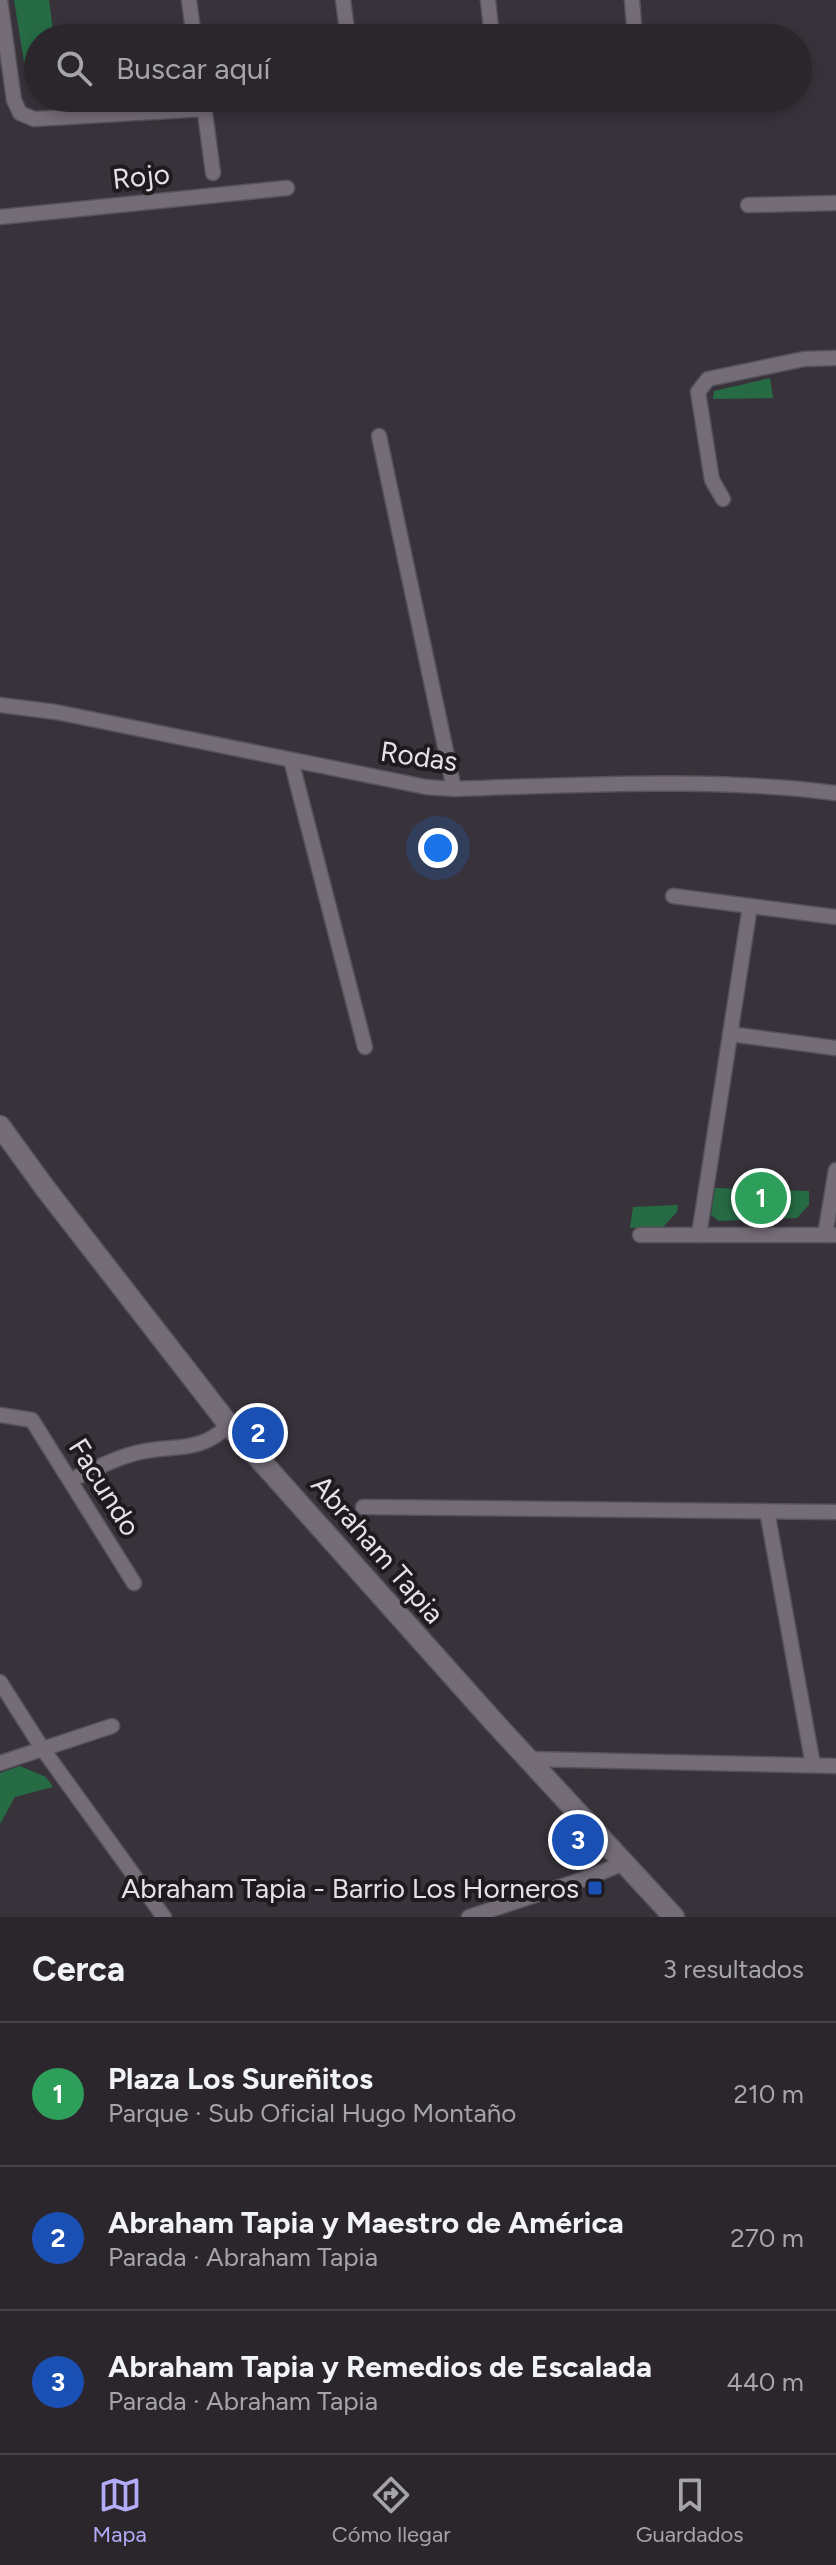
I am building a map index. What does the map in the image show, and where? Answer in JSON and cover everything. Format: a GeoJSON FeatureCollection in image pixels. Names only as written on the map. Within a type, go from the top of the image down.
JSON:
{"type":"FeatureCollection","features":[{"type":"Feature","properties":{"kind":"street"},"geometry":{"type":"LineString","coordinates":[[0,0],[14,100],[20,113],[34,119],[113,112]]}},
{"type":"Feature","properties":{"kind":"street"},"geometry":{"type":"LineString","coordinates":[[189,0],[192,24]]}},
{"type":"Feature","properties":{"kind":"street"},"geometry":{"type":"LineString","coordinates":[[343,0],[346,24]]}},
{"type":"Feature","properties":{"kind":"street"},"geometry":{"type":"LineString","coordinates":[[488,0],[491,24]]}},
{"type":"Feature","properties":{"kind":"street"},"geometry":{"type":"LineString","coordinates":[[632,0],[634,24]]}},
{"type":"Feature","properties":{"kind":"street"},"geometry":{"type":"LineString","coordinates":[[204,112],[213,173]]}},
{"type":"Feature","properties":{"kind":"street","name":"Rojo"},"geometry":{"type":"LineString","coordinates":[[0,217],[287,188]]}},
{"type":"Feature","properties":{"kind":"street"},"geometry":{"type":"LineString","coordinates":[[748,205],[836,203]]}},
{"type":"Feature","properties":{"kind":"street"},"geometry":{"type":"LineString","coordinates":[[723,499],[712,480],[698,392],[708,379],[804,359],[836,358]]}},
{"type":"Feature","properties":{"kind":"street"},"geometry":{"type":"LineString","coordinates":[[379,436],[454,789]]}},
{"type":"Feature","properties":{"kind":"street","name":"Rodas"},"geometry":{"type":"LineString","coordinates":[[0,705],[56,712],[426,787],[454,789],[702,782],[836,793]]}},
{"type":"Feature","properties":{"kind":"street"},"geometry":{"type":"LineString","coordinates":[[291,760],[365,1047]]}},
{"type":"Feature","properties":{"kind":"street"},"geometry":{"type":"LineString","coordinates":[[673,896],[836,917]]}},
{"type":"Feature","properties":{"kind":"street"},"geometry":{"type":"LineString","coordinates":[[699,1235],[750,906]]}},
{"type":"Feature","properties":{"kind":"street"},"geometry":{"type":"LineString","coordinates":[[730,1034],[836,1048]]}},
{"type":"Feature","properties":{"kind":"street","name":"Abraham Tapia"},"geometry":{"type":"LineString","coordinates":[[0,1126],[229,1425],[494,1722],[674,1917]]}},
{"type":"Feature","properties":{"kind":"street"},"geometry":{"type":"LineString","coordinates":[[640,1235],[830,1235],[836,1170]]}},
{"type":"Feature","properties":{"kind":"street","name":"Facundo"},"geometry":{"type":"LineString","coordinates":[[0,1415],[32,1420],[134,1583]]}},
{"type":"Feature","properties":{"kind":"street"},"geometry":{"type":"LineString","coordinates":[[71,1480],[131,1454],[204,1444],[215,1439],[229,1425]]}},
{"type":"Feature","properties":{"kind":"street"},"geometry":{"type":"LineString","coordinates":[[363,1507],[836,1512]]}},
{"type":"Feature","properties":{"kind":"street"},"geometry":{"type":"LineString","coordinates":[[767,1511],[813,1765]]}},
{"type":"Feature","properties":{"kind":"street"},"geometry":{"type":"LineString","coordinates":[[0,1682],[42,1748],[164,1917]]}},
{"type":"Feature","properties":{"kind":"street"},"geometry":{"type":"LineString","coordinates":[[0,1763],[112,1726]]}},
{"type":"Feature","properties":{"kind":"street"},"geometry":{"type":"LineString","coordinates":[[530,1759],[836,1766]]}},
{"type":"Feature","properties":{"kind":"street"},"geometry":{"type":"LineString","coordinates":[[469,1917],[624,1863]]}},
{"type":"Feature","properties":{"kind":"green space"},"geometry":{"type":"Polygon","coordinates":[[[14,0],[49,0],[52,24],[24,24],[24,62],[14,0]]]}},
{"type":"Feature","properties":{"kind":"green space"},"geometry":{"type":"Polygon","coordinates":[[[770,378],[773,398],[713,399],[714,391],[770,378]]]}},
{"type":"Feature","properties":{"kind":"green space"},"geometry":{"type":"Polygon","coordinates":[[[715,1188],[809,1191],[809,1205],[797,1218],[719,1221],[711,1215],[715,1188]]]}},
{"type":"Feature","properties":{"kind":"green space"},"geometry":{"type":"Polygon","coordinates":[[[678,1205],[677,1212],[663,1227],[630,1228],[633,1207],[678,1205]]]}},
{"type":"Feature","properties":{"kind":"green space"},"geometry":{"type":"Polygon","coordinates":[[[20,1766],[46,1777],[53,1787],[15,1797],[0,1824],[0,1773],[20,1766]]]}},
{"type":"Feature","properties":{"kind":"place","name":"Plaza Los Sureñitos"},"geometry":{"type":"Point","coordinates":[761,1198]}},
{"type":"Feature","properties":{"kind":"place","name":"Abraham Tapia y Maestro de América"},"geometry":{"type":"Point","coordinates":[258,1433]}},
{"type":"Feature","properties":{"kind":"place","name":"Abraham Tapia y Remedios de Escalada"},"geometry":{"type":"Point","coordinates":[578,1840]}},
{"type":"Feature","properties":{"kind":"place","name":"Abraham Tapia - Barrio Los Horneros"},"geometry":{"type":"Point","coordinates":[595,1888]}}]}
